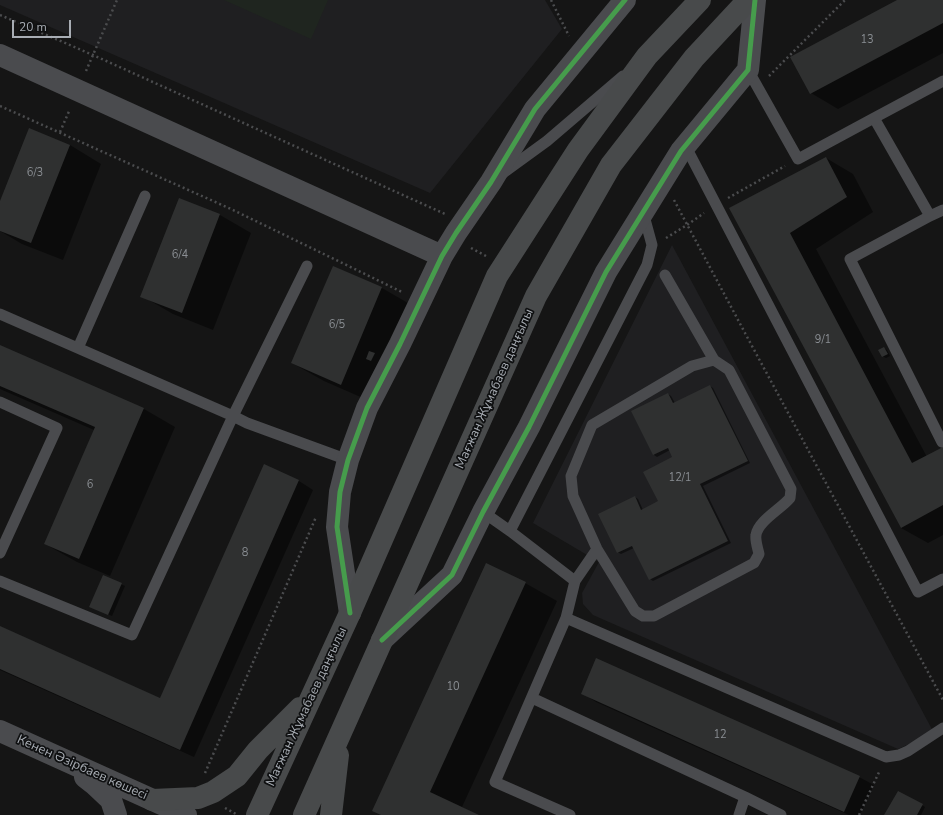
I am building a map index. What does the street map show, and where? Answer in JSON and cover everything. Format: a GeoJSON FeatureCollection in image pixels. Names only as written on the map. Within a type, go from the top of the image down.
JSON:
{"type":"FeatureCollection","features":[{"type":"Feature","properties":{"kind":"main road","name":"Мағжан Жұмабаев даңғылы"},"geometry":{"type":"LineString","coordinates":[[257,815],[350,613],[497,276],[578,150],[647,56],[700,0]]}},
{"type":"Feature","properties":{"kind":"main road","name":"Мағжан Жұмабаев даңғылы"},"geometry":{"type":"LineString","coordinates":[[304,815],[536,296],[612,165],[694,58],[748,0]]}},
{"type":"Feature","properties":{"kind":"main road"},"geometry":{"type":"LineString","coordinates":[[331,815],[338,753],[348,720],[365,677]]}},
{"type":"Feature","properties":{"kind":"main road"},"geometry":{"type":"LineString","coordinates":[[152,800],[198,798],[212,792],[237,776],[258,750],[311,697]]}},
{"type":"Feature","properties":{"kind":"street"},"geometry":{"type":"LineString","coordinates":[[350,613],[337,527],[340,492],[348,460],[368,408],[442,256],[456,233],[491,182],[535,109],[625,0]]}},
{"type":"Feature","properties":{"kind":"street"},"geometry":{"type":"LineString","coordinates":[[382,640],[452,575],[483,512],[529,427],[606,272],[686,145],[753,78],[755,0]]}},
{"type":"Feature","properties":{"kind":"street"},"geometry":{"type":"LineString","coordinates":[[0,56],[442,256]]}},
{"type":"Feature","properties":{"kind":"street","name":"Кенен Әзірбаев көшесі"},"geometry":{"type":"LineString","coordinates":[[0,731],[186,815]]}},
{"type":"Feature","properties":{"kind":"street"},"geometry":{"type":"LineString","coordinates":[[39,748],[94,784],[111,800],[116,815]]}},
{"type":"Feature","properties":{"kind":"lane"},"geometry":{"type":"LineString","coordinates":[[491,182],[547,141],[647,56]]}},
{"type":"Feature","properties":{"kind":"lane"},"geometry":{"type":"LineString","coordinates":[[753,78],[798,159],[943,80]]}},
{"type":"Feature","properties":{"kind":"lane"},"geometry":{"type":"LineString","coordinates":[[874,118],[930,216]]}},
{"type":"Feature","properties":{"kind":"lane"},"geometry":{"type":"LineString","coordinates":[[686,145],[918,592],[943,579]]}},
{"type":"Feature","properties":{"kind":"lane"},"geometry":{"type":"LineString","coordinates":[[78,348],[145,196]]}},
{"type":"Feature","properties":{"kind":"lane"},"geometry":{"type":"LineString","coordinates":[[943,210],[850,259],[942,442],[943,441]]}},
{"type":"Feature","properties":{"kind":"lane"},"geometry":{"type":"LineString","coordinates":[[510,531],[647,265],[652,246],[643,212]]}},
{"type":"Feature","properties":{"kind":"lane"},"geometry":{"type":"LineString","coordinates":[[0,581],[132,635],[233,416],[307,266]]}},
{"type":"Feature","properties":{"kind":"lane"},"geometry":{"type":"LineString","coordinates":[[665,275],[714,360],[729,370],[791,489],[790,498],[783,506],[762,522],[758,529],[756,536],[759,554],[754,563],[654,616],[643,616],[635,610],[597,549],[572,496],[570,476],[592,425],[692,366],[714,360]]}},
{"type":"Feature","properties":{"kind":"lane"},"geometry":{"type":"LineString","coordinates":[[0,314],[247,423],[348,460]]}},
{"type":"Feature","properties":{"kind":"lane"},"geometry":{"type":"LineString","coordinates":[[0,402],[57,428],[0,553]]}},
{"type":"Feature","properties":{"kind":"lane"},"geometry":{"type":"LineString","coordinates":[[483,512],[575,581]]}},
{"type":"Feature","properties":{"kind":"lane"},"geometry":{"type":"LineString","coordinates":[[570,815],[496,782],[566,618],[575,581],[597,549]]}},
{"type":"Feature","properties":{"kind":"lane"},"geometry":{"type":"LineString","coordinates":[[566,618],[886,757],[899,755],[908,751],[943,728]]}},
{"type":"Feature","properties":{"kind":"lane"},"geometry":{"type":"LineString","coordinates":[[532,698],[781,815]]}},
{"type":"Feature","properties":{"kind":"lane"},"geometry":{"type":"LineString","coordinates":[[739,815],[745,797]]}},
{"type":"Feature","properties":{"kind":"path"},"geometry":{"type":"LineString","coordinates":[[93,55],[117,0]]}},
{"type":"Feature","properties":{"kind":"path"},"geometry":{"type":"LineString","coordinates":[[551,0],[570,36]]}},
{"type":"Feature","properties":{"kind":"path"},"geometry":{"type":"LineString","coordinates":[[753,78],[845,0]]}},
{"type":"Feature","properties":{"kind":"path"},"geometry":{"type":"LineString","coordinates":[[0,15],[93,55],[447,215]]}},
{"type":"Feature","properties":{"kind":"path"},"geometry":{"type":"LineString","coordinates":[[0,106],[231,209],[406,295]]}},
{"type":"Feature","properties":{"kind":"path"},"geometry":{"type":"LineString","coordinates":[[652,246],[688,225],[716,205],[798,159]]}},
{"type":"Feature","properties":{"kind":"path"},"geometry":{"type":"LineString","coordinates":[[672,197],[943,699]]}},
{"type":"Feature","properties":{"kind":"path"},"geometry":{"type":"LineString","coordinates":[[212,792],[204,772],[316,516]]}},
{"type":"Feature","properties":{"kind":"path"},"geometry":{"type":"LineString","coordinates":[[860,815],[886,757]]}},
{"type":"Feature","properties":{"kind":"shaded area"},"geometry":{"type":"Polygon","coordinates":[[[0,0],[545,0],[562,29],[430,193],[0,5],[0,0]]]}},
{"type":"Feature","properties":{"kind":"shaded area"},"geometry":{"type":"Polygon","coordinates":[[[224,0],[328,0],[311,39],[224,0]]]}},
{"type":"Feature","properties":{"kind":"shaded area"},"geometry":{"type":"Polygon","coordinates":[[[672,245],[934,733],[898,749],[593,615],[583,604],[582,593],[599,562],[533,523],[672,245]]]}},
{"type":"Feature","properties":{"kind":"building"},"geometry":{"type":"Polygon","coordinates":[[[897,0],[943,0],[943,23],[810,94],[790,57],[897,0]]]}},
{"type":"Feature","properties":{"kind":"building"},"geometry":{"type":"Polygon","coordinates":[[[29,128],[70,145],[31,243],[0,231],[0,201],[29,128]]]}},
{"type":"Feature","properties":{"kind":"building"},"geometry":{"type":"Polygon","coordinates":[[[826,157],[847,197],[790,233],[912,463],[943,447],[943,505],[901,528],[729,208],[826,157]]]}},
{"type":"Feature","properties":{"kind":"building"},"geometry":{"type":"Polygon","coordinates":[[[179,198],[220,214],[182,313],[140,297],[179,198]]]}},
{"type":"Feature","properties":{"kind":"building"},"geometry":{"type":"Polygon","coordinates":[[[333,266],[382,287],[341,385],[291,363],[333,266]]]}},
{"type":"Feature","properties":{"kind":"building"},"geometry":{"type":"Polygon","coordinates":[[[0,345],[144,408],[79,559],[44,544],[95,427],[0,386],[0,345]]]}},
{"type":"Feature","properties":{"kind":"building"},"geometry":{"type":"Polygon","coordinates":[[[884,347],[888,354],[882,357],[878,350],[884,347]]]}},
{"type":"Feature","properties":{"kind":"building"},"geometry":{"type":"Polygon","coordinates":[[[369,351],[375,353],[371,361],[366,359],[369,351]]]}},
{"type":"Feature","properties":{"kind":"building"},"geometry":{"type":"Polygon","coordinates":[[[710,385],[748,461],[700,484],[728,541],[649,580],[632,546],[617,553],[598,514],[635,496],[641,510],[658,501],[643,472],[672,457],[668,448],[653,455],[631,411],[668,393],[673,403],[710,385]]]}},
{"type":"Feature","properties":{"kind":"building"},"geometry":{"type":"Polygon","coordinates":[[[264,464],[299,480],[180,750],[0,669],[0,626],[160,698],[264,464]]]}},
{"type":"Feature","properties":{"kind":"building"},"geometry":{"type":"Polygon","coordinates":[[[486,563],[526,582],[430,792],[479,815],[381,815],[372,811],[486,563]]]}},
{"type":"Feature","properties":{"kind":"building"},"geometry":{"type":"Polygon","coordinates":[[[103,575],[122,583],[108,615],[89,607],[103,575]]]}},
{"type":"Feature","properties":{"kind":"building"},"geometry":{"type":"Polygon","coordinates":[[[596,658],[860,776],[844,812],[581,694],[596,658]]]}},
{"type":"Feature","properties":{"kind":"building"},"geometry":{"type":"Polygon","coordinates":[[[898,791],[923,804],[917,815],[884,815],[898,791]]]}},
{"type":"Feature","properties":{"kind":"cycle path"},"geometry":{"type":"LineString","coordinates":[[350,613],[337,527],[340,492],[348,460],[367,408],[400,344],[442,256],[456,233],[491,182],[535,109],[625,0]]}},
{"type":"Feature","properties":{"kind":"cycle path"},"geometry":{"type":"LineString","coordinates":[[382,640],[452,575],[483,512],[529,427],[606,272],[681,151],[748,70],[755,0]]}}]}
